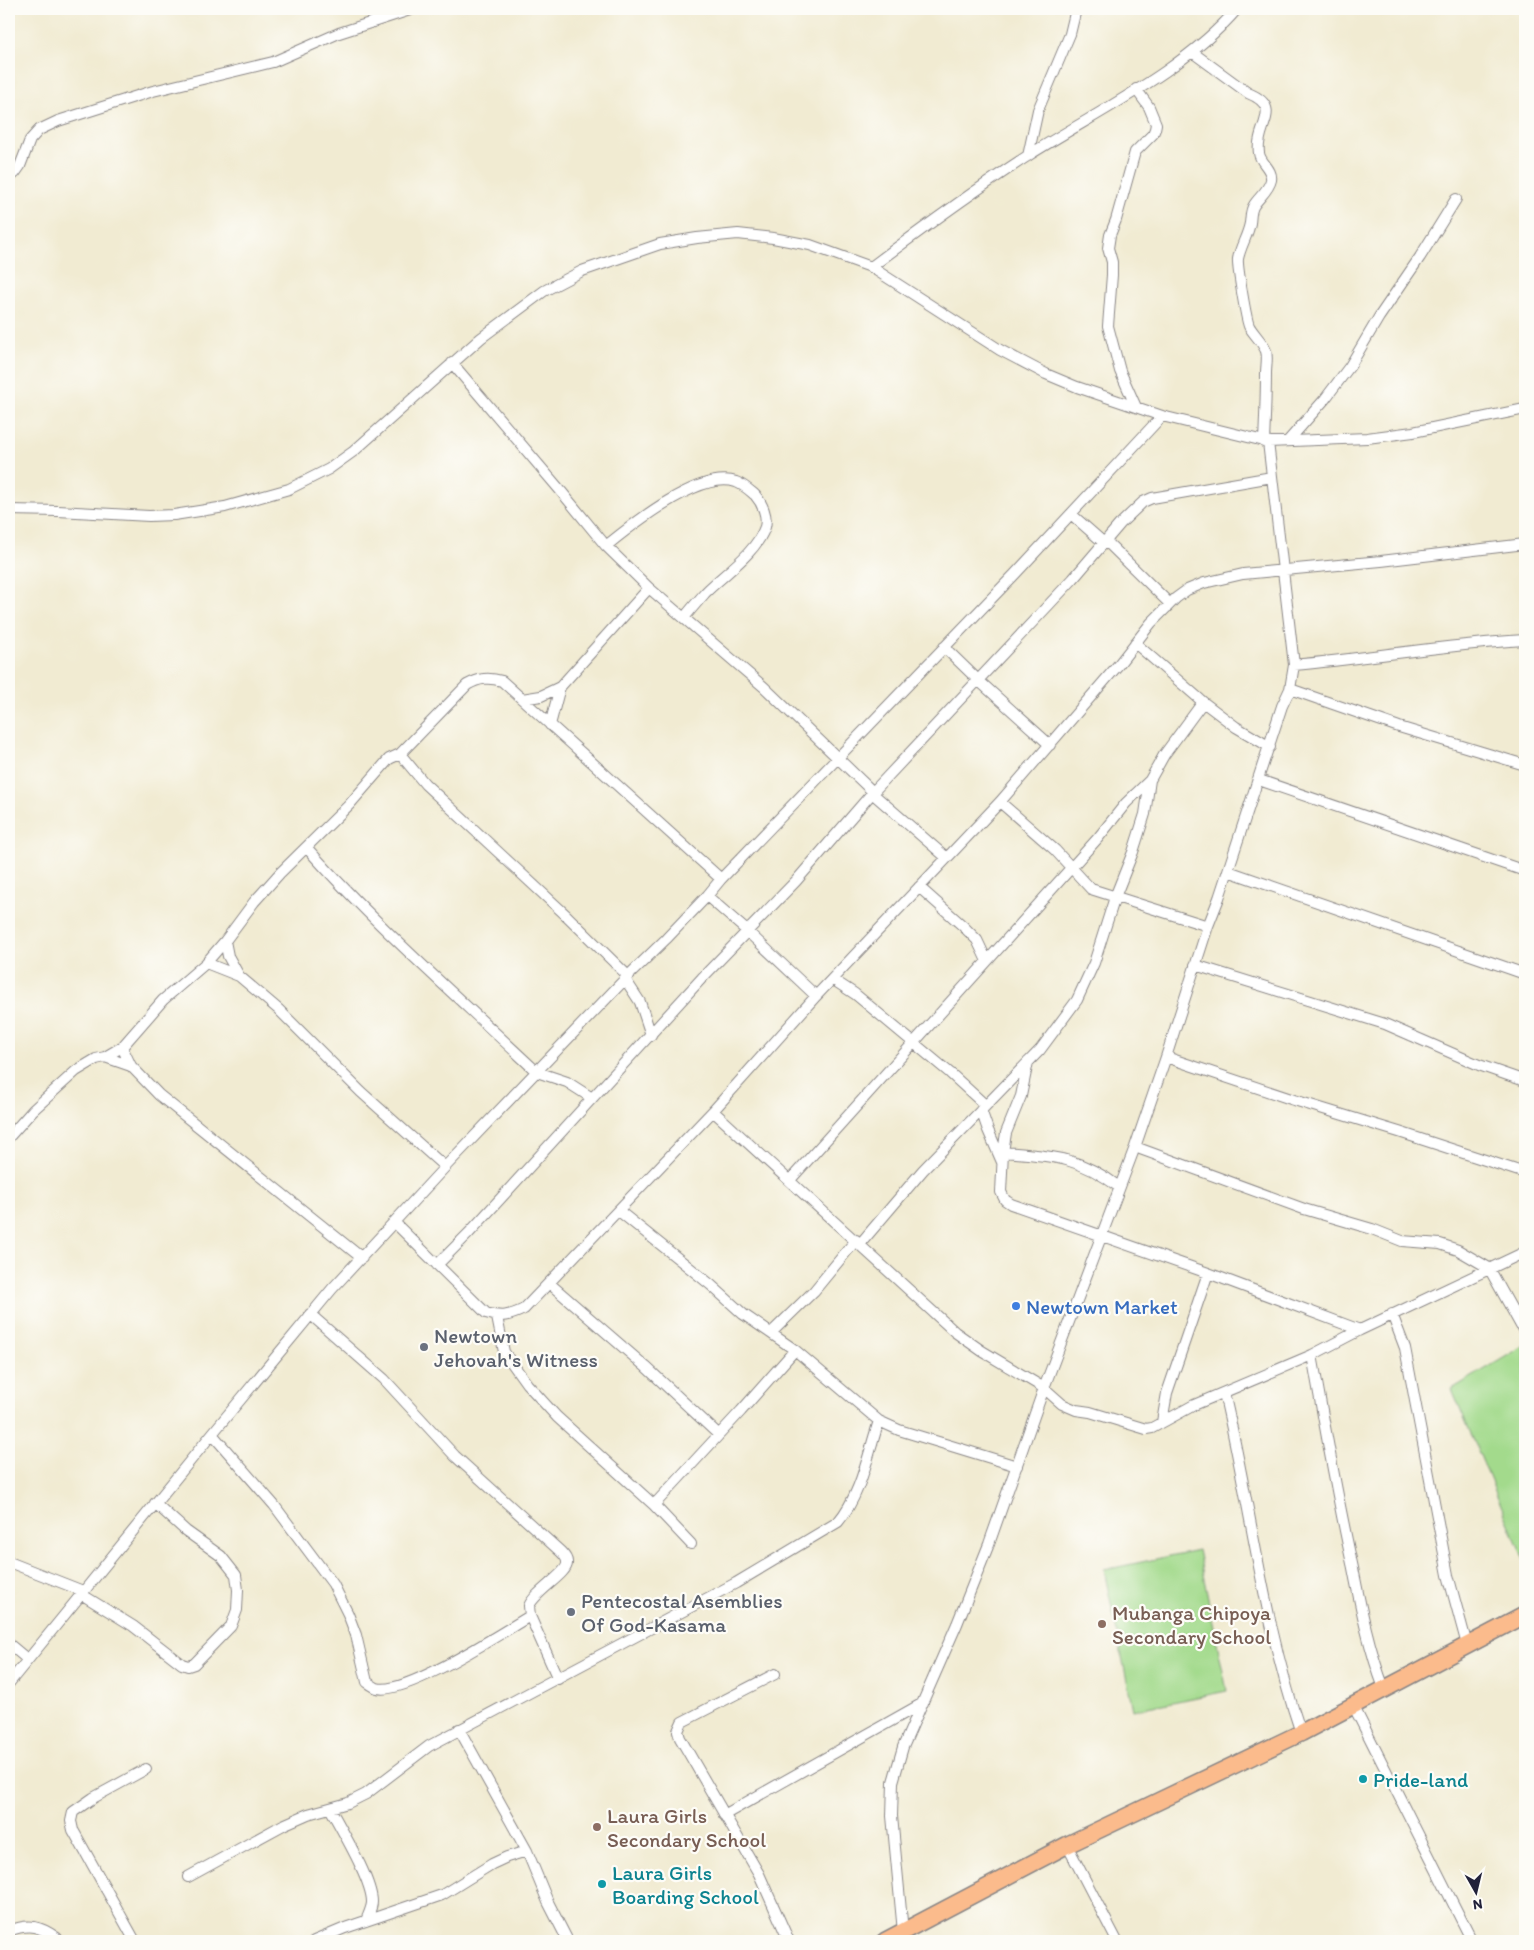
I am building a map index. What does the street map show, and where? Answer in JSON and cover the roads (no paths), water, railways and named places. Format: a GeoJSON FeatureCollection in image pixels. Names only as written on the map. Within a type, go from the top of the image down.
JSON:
{"type":"FeatureCollection","features":[{"type":"Feature","properties":{"kind":"main road"},"geometry":{"type":"LineString","coordinates":[[885,1941],[1067,1845],[1300,1733],[1525,1615]]}},
{"type":"Feature","properties":{"kind":"street"},"geometry":{"type":"LineString","coordinates":[[9,178],[20,166],[30,140],[39,130],[58,120],[153,91],[273,62],[339,33],[413,9]]}},
{"type":"Feature","properties":{"kind":"street"},"geometry":{"type":"LineString","coordinates":[[1028,156],[1038,110],[1070,34],[1076,9]]}},
{"type":"Feature","properties":{"kind":"street"},"geometry":{"type":"LineString","coordinates":[[871,267],[930,223],[1028,156],[1192,52],[1237,9]]}},
{"type":"Feature","properties":{"kind":"street"},"geometry":{"type":"LineString","coordinates":[[903,1932],[892,1816],[892,1782],[903,1747],[958,1624],[1135,1147],[1166,1057],[1194,965],[1228,872],[1282,706],[1290,688],[1294,665],[1284,571],[1266,442],[1266,352],[1260,339],[1250,328],[1246,317],[1237,264],[1250,224],[1251,211],[1271,180],[1270,173],[1260,158],[1259,153],[1259,142],[1267,111],[1264,102],[1258,97],[1248,93],[1192,52]]}},
{"type":"Feature","properties":{"kind":"street"},"geometry":{"type":"LineString","coordinates":[[1136,89],[1149,107],[1156,124],[1152,134],[1135,152],[1110,235],[1108,248],[1112,262],[1108,326],[1120,371],[1136,407]]}},
{"type":"Feature","properties":{"kind":"street"},"geometry":{"type":"LineString","coordinates":[[1288,441],[1325,399],[1350,366],[1379,317],[1420,257],[1456,199]]}},
{"type":"Feature","properties":{"kind":"street"},"geometry":{"type":"LineString","coordinates":[[9,510],[149,516],[174,515],[225,506],[289,489],[329,469],[354,451],[487,333],[544,290],[582,271],[660,244],[738,234],[810,245],[871,267],[1008,354],[1046,374],[1077,387],[1162,416],[1266,442],[1367,438],[1413,432],[1525,409]]}},
{"type":"Feature","properties":{"kind":"street"},"geometry":{"type":"LineString","coordinates":[[452,363],[606,546],[649,588],[764,687],[873,793],[947,858]]}},
{"type":"Feature","properties":{"kind":"street"},"geometry":{"type":"LineString","coordinates":[[9,1683],[310,1314],[395,1223],[444,1167],[538,1072],[626,978],[666,940],[721,879],[1015,574],[1162,416]]}},
{"type":"Feature","properties":{"kind":"street"},"geometry":{"type":"LineString","coordinates":[[437,1265],[469,1233],[650,1035],[833,841],[873,793],[1143,502],[1152,498],[1272,478]]}},
{"type":"Feature","properties":{"kind":"street"},"geometry":{"type":"LineString","coordinates":[[606,546],[637,522],[681,494],[717,481],[735,482],[746,487],[758,499],[765,511],[765,526],[756,542],[741,560],[707,592],[684,618]]}},
{"type":"Feature","properties":{"kind":"street"},"geometry":{"type":"LineString","coordinates":[[1071,514],[1105,542],[1169,603]]}},
{"type":"Feature","properties":{"kind":"street"},"geometry":{"type":"LineString","coordinates":[[395,1223],[486,1313],[497,1317],[512,1315],[524,1309],[713,1111],[816,996],[1000,802],[1169,603],[1187,590],[1204,583],[1244,574],[1525,544]]}},
{"type":"Feature","properties":{"kind":"street"},"geometry":{"type":"LineString","coordinates":[[522,699],[541,696],[560,687],[649,588]]}},
{"type":"Feature","properties":{"kind":"street"},"geometry":{"type":"LineString","coordinates":[[1294,665],[1483,642],[1525,640]]}},
{"type":"Feature","properties":{"kind":"street"},"geometry":{"type":"LineString","coordinates":[[1135,643],[1203,702],[1236,727],[1270,747]]}},
{"type":"Feature","properties":{"kind":"street"},"geometry":{"type":"LineString","coordinates":[[944,647],[1050,745]]}},
{"type":"Feature","properties":{"kind":"street"},"geometry":{"type":"LineString","coordinates":[[9,1137],[33,1110],[76,1071],[96,1058],[105,1057],[122,1047],[163,1000],[206,963],[254,902],[280,873],[364,790],[390,760],[400,754],[467,685],[473,682],[486,678],[502,681],[721,879]]}},
{"type":"Feature","properties":{"kind":"street"},"geometry":{"type":"LineString","coordinates":[[550,725],[560,687]]}},
{"type":"Feature","properties":{"kind":"street"},"geometry":{"type":"LineString","coordinates":[[1290,688],[1399,727],[1525,766]]}},
{"type":"Feature","properties":{"kind":"street"},"geometry":{"type":"LineString","coordinates":[[790,1180],[1098,838],[1126,803],[1150,780],[1164,755],[1203,702]]}},
{"type":"Feature","properties":{"kind":"street"},"geometry":{"type":"LineString","coordinates":[[400,754],[426,784],[567,916],[626,978],[640,1002],[650,1035]]}},
{"type":"Feature","properties":{"kind":"street"},"geometry":{"type":"LineString","coordinates":[[771,1333],[814,1291],[923,1170],[1028,1062],[1062,1021],[1086,982],[1094,963],[1115,897],[1145,814],[1150,780]]}},
{"type":"Feature","properties":{"kind":"street"},"geometry":{"type":"LineString","coordinates":[[1259,780],[1525,871]]}},
{"type":"Feature","properties":{"kind":"street"},"geometry":{"type":"LineString","coordinates":[[1000,802],[1033,830],[1091,888],[1208,926]]}},
{"type":"Feature","properties":{"kind":"street"},"geometry":{"type":"LineString","coordinates":[[307,848],[380,924],[538,1072],[567,1082],[592,1098]]}},
{"type":"Feature","properties":{"kind":"street"},"geometry":{"type":"LineString","coordinates":[[1228,872],[1525,974]]}},
{"type":"Feature","properties":{"kind":"street"},"geometry":{"type":"LineString","coordinates":[[919,888],[964,926],[977,940],[987,962]]}},
{"type":"Feature","properties":{"kind":"street"},"geometry":{"type":"LineString","coordinates":[[707,896],[748,931],[816,996]]}},
{"type":"Feature","properties":{"kind":"street"},"geometry":{"type":"LineString","coordinates":[[225,941],[228,956],[239,976]]}},
{"type":"Feature","properties":{"kind":"street"},"geometry":{"type":"LineString","coordinates":[[206,963],[239,976],[278,1009],[360,1092],[444,1167]]}},
{"type":"Feature","properties":{"kind":"street"},"geometry":{"type":"LineString","coordinates":[[1194,965],[1385,1024],[1479,1065],[1525,1081]]}},
{"type":"Feature","properties":{"kind":"street"},"geometry":{"type":"LineString","coordinates":[[832,979],[855,994],[950,1073],[983,1108],[988,1130],[1003,1163]]}},
{"type":"Feature","properties":{"kind":"street"},"geometry":{"type":"LineString","coordinates":[[122,1047],[131,1066],[159,1095],[362,1258]]}},
{"type":"Feature","properties":{"kind":"street"},"geometry":{"type":"LineString","coordinates":[[105,1057],[131,1066]]}},
{"type":"Feature","properties":{"kind":"street"},"geometry":{"type":"LineString","coordinates":[[1166,1057],[1294,1100],[1525,1173]]}},
{"type":"Feature","properties":{"kind":"street"},"geometry":{"type":"LineString","coordinates":[[1028,1062],[1021,1096],[1006,1133],[1001,1192],[1005,1200],[1011,1204],[1208,1273],[1360,1330]]}},
{"type":"Feature","properties":{"kind":"street"},"geometry":{"type":"LineString","coordinates":[[713,1111],[955,1332],[982,1351],[1044,1388],[1062,1404],[1140,1429],[1152,1428],[1194,1405],[1312,1355],[1392,1314],[1525,1252]]}},
{"type":"Feature","properties":{"kind":"street"},"geometry":{"type":"LineString","coordinates":[[1135,1147],[1304,1210],[1372,1229],[1402,1241],[1440,1244],[1458,1250],[1489,1268],[1525,1333]]}},
{"type":"Feature","properties":{"kind":"street"},"geometry":{"type":"LineString","coordinates":[[1004,1152],[1044,1155],[1073,1160],[1119,1187]]}},
{"type":"Feature","properties":{"kind":"street"},"geometry":{"type":"LineString","coordinates":[[619,1211],[711,1285],[743,1314],[795,1350],[879,1421],[899,1430],[1017,1466]]}},
{"type":"Feature","properties":{"kind":"street"},"geometry":{"type":"LineString","coordinates":[[1162,1422],[1167,1393],[1208,1273]]}},
{"type":"Feature","properties":{"kind":"street"},"geometry":{"type":"LineString","coordinates":[[549,1283],[646,1367],[719,1435]]}},
{"type":"Feature","properties":{"kind":"street"},"geometry":{"type":"LineString","coordinates":[[310,1314],[384,1379],[455,1456],[567,1559],[568,1564],[565,1570],[539,1592],[529,1606],[530,1616],[558,1679]]}},
{"type":"Feature","properties":{"kind":"street"},"geometry":{"type":"LineString","coordinates":[[1392,1314],[1405,1348],[1448,1575],[1467,1645]]}},
{"type":"Feature","properties":{"kind":"street"},"geometry":{"type":"LineString","coordinates":[[497,1317],[504,1352],[556,1417],[654,1505],[691,1544]]}},
{"type":"Feature","properties":{"kind":"street"},"geometry":{"type":"LineString","coordinates":[[654,1505],[795,1350]]}},
{"type":"Feature","properties":{"kind":"street"},"geometry":{"type":"LineString","coordinates":[[1312,1355],[1334,1480],[1370,1649],[1384,1688]]}},
{"type":"Feature","properties":{"kind":"street"},"geometry":{"type":"LineString","coordinates":[[1224,1393],[1244,1481],[1274,1637],[1288,1695],[1300,1733]]}},
{"type":"Feature","properties":{"kind":"street"},"geometry":{"type":"LineString","coordinates":[[188,1877],[283,1825],[308,1814],[348,1803],[366,1794],[429,1746],[736,1583],[838,1522],[846,1513],[854,1496],[879,1421]]}},
{"type":"Feature","properties":{"kind":"street"},"geometry":{"type":"LineString","coordinates":[[212,1434],[274,1504],[333,1584],[348,1614],[356,1636],[367,1682],[376,1688],[390,1688],[422,1678],[530,1616]]}},
{"type":"Feature","properties":{"kind":"street"},"geometry":{"type":"LineString","coordinates":[[9,1562],[82,1592],[133,1626],[174,1659],[188,1666],[194,1664],[232,1626],[237,1610],[236,1575],[221,1556],[186,1531],[155,1504]]}},
{"type":"Feature","properties":{"kind":"street"},"geometry":{"type":"LineString","coordinates":[[9,1644],[27,1660]]}},
{"type":"Feature","properties":{"kind":"street"},"geometry":{"type":"LineString","coordinates":[[775,1674],[682,1722],[678,1731],[680,1738],[759,1874],[789,1941]]}},
{"type":"Feature","properties":{"kind":"street"},"geometry":{"type":"LineString","coordinates":[[724,1815],[924,1703]]}},
{"type":"Feature","properties":{"kind":"street"},"geometry":{"type":"LineString","coordinates":[[1354,1705],[1472,1941]]}},
{"type":"Feature","properties":{"kind":"street"},"geometry":{"type":"LineString","coordinates":[[459,1729],[527,1851],[548,1902],[568,1941]]}},
{"type":"Feature","properties":{"kind":"street"},"geometry":{"type":"LineString","coordinates":[[135,1941],[74,1830],[71,1821],[73,1812],[93,1798],[146,1769]]}},
{"type":"Feature","properties":{"kind":"street"},"geometry":{"type":"LineString","coordinates":[[330,1808],[356,1857],[371,1894],[372,1904],[366,1921]]}},
{"type":"Feature","properties":{"kind":"street"},"geometry":{"type":"LineString","coordinates":[[1067,1845],[1117,1941]]}},
{"type":"Feature","properties":{"kind":"street"},"geometry":{"type":"LineString","coordinates":[[314,1941],[442,1895],[492,1864],[527,1851]]}},
{"type":"Feature","properties":{"kind":"street"},"geometry":{"type":"LineString","coordinates":[[9,1931],[26,1926],[37,1926],[58,1938]]}},
{"type":"Feature","properties":{"kind":"place","name":"Newtown Market"},"geometry":{"type":"Point","coordinates":[1016,1306]}},
{"type":"Feature","properties":{"kind":"place","name":"Newtown Jehovah's Witness"},"geometry":{"type":"Point","coordinates":[424,1347]}},
{"type":"Feature","properties":{"kind":"place","name":"Pentecostal Asemblies Of God-Kasama"},"geometry":{"type":"Point","coordinates":[571,1612]}},
{"type":"Feature","properties":{"kind":"place","name":"Mubanga Chipoya Secondary School"},"geometry":{"type":"Point","coordinates":[1102,1624]}},
{"type":"Feature","properties":{"kind":"place","name":"Pride-land"},"geometry":{"type":"Point","coordinates":[1363,1779]}},
{"type":"Feature","properties":{"kind":"place","name":"Laura Girls Secondary School"},"geometry":{"type":"Point","coordinates":[597,1827]}},
{"type":"Feature","properties":{"kind":"place","name":"Laura Girls Boarding School"},"geometry":{"type":"Point","coordinates":[602,1884]}}]}
